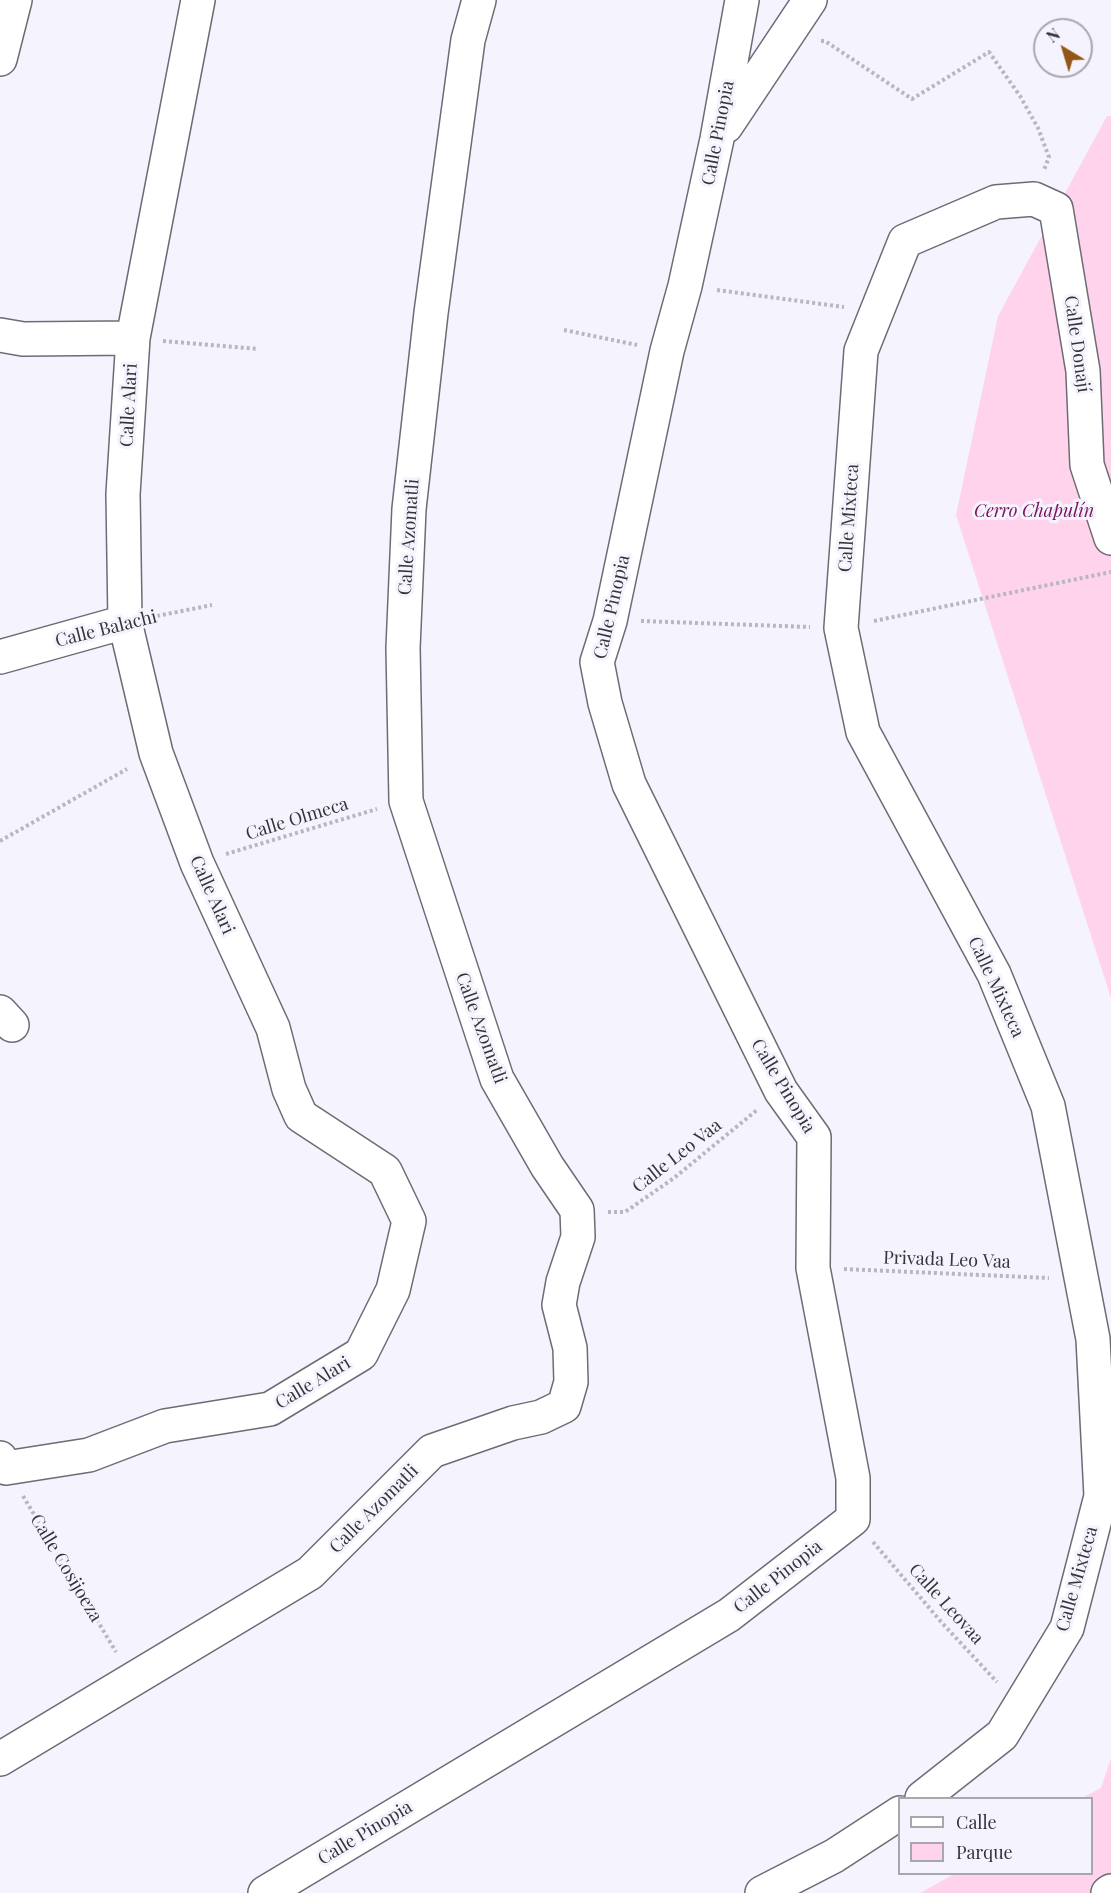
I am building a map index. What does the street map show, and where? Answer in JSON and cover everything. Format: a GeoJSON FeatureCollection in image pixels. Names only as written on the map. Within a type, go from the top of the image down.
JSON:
{"type":"FeatureCollection","features":[{"type":"Feature","properties":{"kind":"street"},"geometry":{"type":"LineString","coordinates":[[0,59],[15,0]]}},
{"type":"Feature","properties":{"kind":"street","name":"Calle Alari"},"geometry":{"type":"LineString","coordinates":[[3,1463],[89,1455],[165,1426],[270,1408],[361,1354],[393,1290],[409,1221],[385,1171],[301,1116],[289,1089],[273,1028],[196,863],[156,753],[125,622],[123,494],[133,338],[198,0]]}},
{"type":"Feature","properties":{"kind":"street","name":"Calle Azomatli"},"geometry":{"type":"LineString","coordinates":[[0,1759],[310,1573],[432,1451],[513,1423],[542,1418],[564,1406],[570,1382],[570,1348],[559,1305],[563,1282],[578,1237],[577,1210],[547,1166],[497,1079],[406,801],[403,648],[409,509],[431,313],[468,40],[479,0]]}},
{"type":"Feature","properties":{"kind":"street","name":"Calle Pinopia"},"geometry":{"type":"LineString","coordinates":[[265,1893],[729,1615],[853,1518],[853,1479],[813,1268],[814,1137],[781,1091],[629,783],[605,703],[597,662],[610,621],[667,351],[685,286],[717,139],[742,0]]}},
{"type":"Feature","properties":{"kind":"street"},"geometry":{"type":"LineString","coordinates":[[717,139],[810,0]]}},
{"type":"Feature","properties":{"kind":"street"},"geometry":{"type":"LineString","coordinates":[[737,33],[776,50]]}},
{"type":"Feature","properties":{"kind":"street","name":"Calle Mixteca"},"geometry":{"type":"LineString","coordinates":[[923,1797],[1002,1736],[1067,1628],[1101,1496],[1093,1339],[1074,1252],[1074,1233],[1048,1106],[994,974],[862,732],[841,628],[861,351],[905,241],[996,202],[1034,199]]}},
{"type":"Feature","properties":{"kind":"street","name":"Calle Donají"},"geometry":{"type":"LineString","coordinates":[[1034,199],[1056,209],[1083,371],[1087,465],[1111,538]]}},
{"type":"Feature","properties":{"kind":"street"},"geometry":{"type":"LineString","coordinates":[[0,336],[23,339],[133,338]]}},
{"type":"Feature","properties":{"kind":"street","name":"Calle Balachi"},"geometry":{"type":"LineString","coordinates":[[0,657],[125,622]]}},
{"type":"Feature","properties":{"kind":"street"},"geometry":{"type":"LineString","coordinates":[[762,1893],[834,1856],[898,1814]]}},
{"type":"Feature","properties":{"kind":"path"},"geometry":{"type":"LineString","coordinates":[[776,50],[825,40],[912,99],[989,52],[1020,96],[1038,128],[1048,157],[1034,199]]}},
{"type":"Feature","properties":{"kind":"path"},"geometry":{"type":"LineString","coordinates":[[685,286],[877,312]]}},
{"type":"Feature","properties":{"kind":"path"},"geometry":{"type":"LineString","coordinates":[[564,330],[667,351]]}},
{"type":"Feature","properties":{"kind":"path"},"geometry":{"type":"LineString","coordinates":[[133,338],[258,349]]}},
{"type":"Feature","properties":{"kind":"path","name":"Calle Balachi"},"geometry":{"type":"LineString","coordinates":[[125,622],[212,605]]}},
{"type":"Feature","properties":{"kind":"path"},"geometry":{"type":"LineString","coordinates":[[0,841],[156,753]]}},
{"type":"Feature","properties":{"kind":"path","name":"Calle Olmeca"},"geometry":{"type":"LineString","coordinates":[[196,863],[406,801]]}},
{"type":"Feature","properties":{"kind":"path","name":"Calle Leo Vaa"},"geometry":{"type":"LineString","coordinates":[[577,1210],[625,1212],[674,1178],[781,1091]]}},
{"type":"Feature","properties":{"kind":"path","name":"Privada Leo Vaa"},"geometry":{"type":"LineString","coordinates":[[813,1268],[1070,1278],[1079,1275]]}},
{"type":"Feature","properties":{"kind":"path","name":"Calle Cosijoeza"},"geometry":{"type":"LineString","coordinates":[[3,1463],[132,1679]]}},
{"type":"Feature","properties":{"kind":"path","name":"Calle Leovaa"},"geometry":{"type":"LineString","coordinates":[[853,1518],[943,1624],[1020,1706]]}},
{"type":"Feature","properties":{"kind":"green space","name":"Cerro Chapulín"},"geometry":{"type":"Polygon","coordinates":[[[1107,116],[1111,116],[1111,998],[956,515],[998,316],[1107,116]]]}},
{"type":"Feature","properties":{"kind":"green space"},"geometry":{"type":"Polygon","coordinates":[[[1111,1758],[1111,1893],[920,1893],[952,1875],[1093,1875],[1093,1797],[1084,1797],[1101,1788],[1111,1758]]]}}]}
